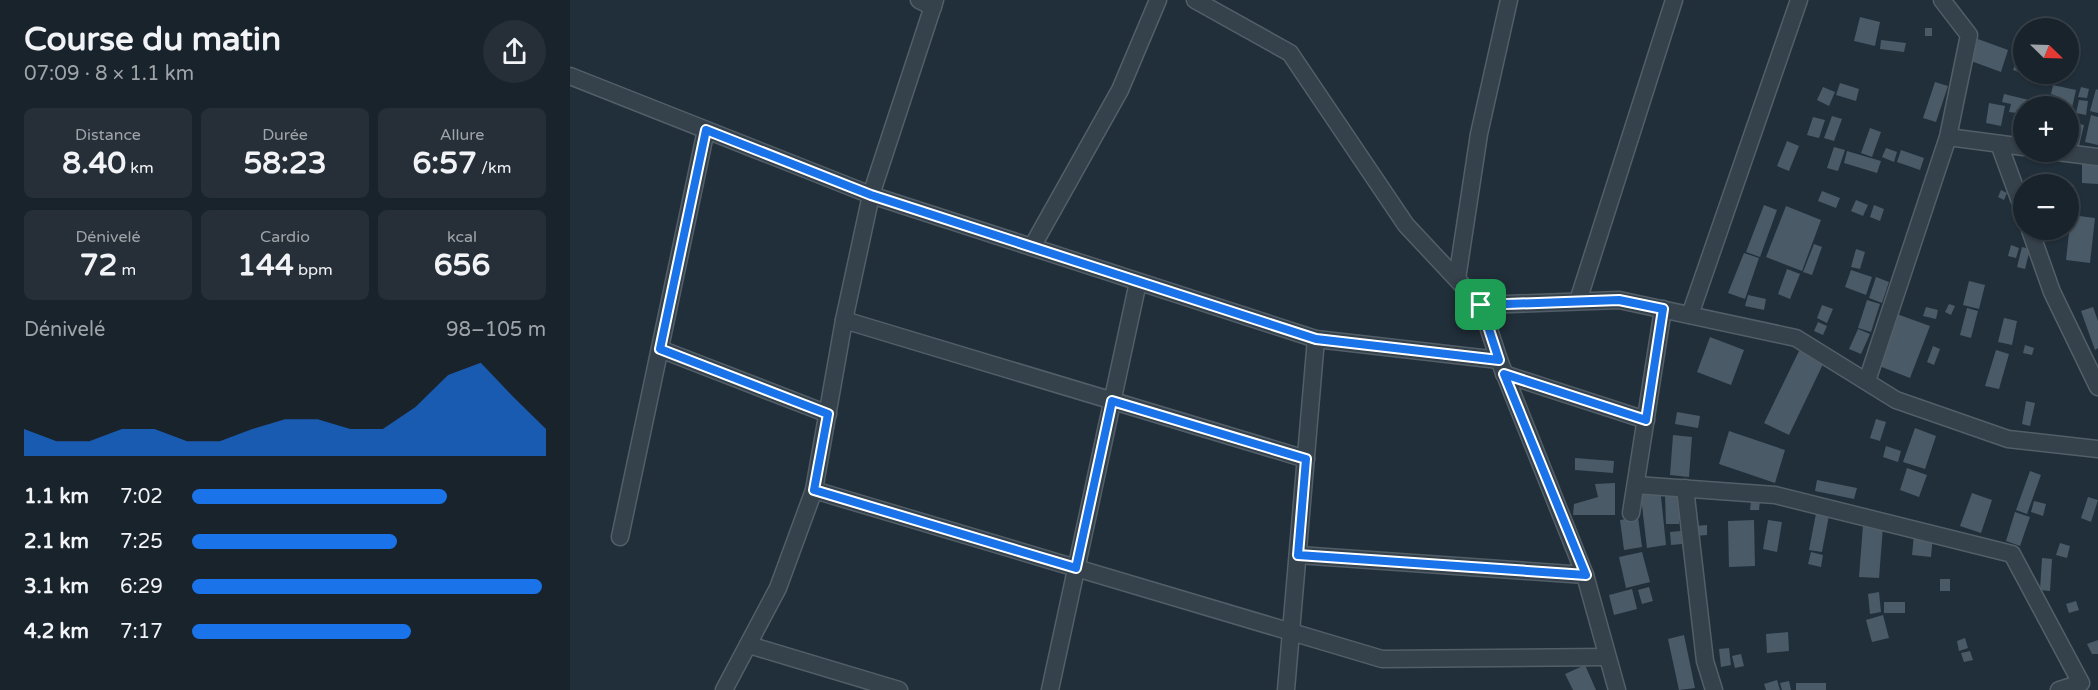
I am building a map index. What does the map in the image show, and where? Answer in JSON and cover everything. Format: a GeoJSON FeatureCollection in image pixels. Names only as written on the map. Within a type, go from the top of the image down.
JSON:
{"type":"FeatureCollection","features":[{"type":"Feature","properties":{"kind":"street"},"geometry":{"type":"LineString","coordinates":[[1032,247],[1120,90],[1158,0]]}},
{"type":"Feature","properties":{"kind":"street"},"geometry":{"type":"LineString","coordinates":[[1195,0],[1217,6],[1290,53],[1406,225],[1481,305],[1502,367],[1586,575],[1617,690]]}},
{"type":"Feature","properties":{"kind":"street"},"geometry":{"type":"LineString","coordinates":[[1457,279],[1479,134],[1508,0]]}},
{"type":"Feature","properties":{"kind":"street"},"geometry":{"type":"LineString","coordinates":[[1578,301],[1674,0]]}},
{"type":"Feature","properties":{"kind":"street"},"geometry":{"type":"LineString","coordinates":[[1690,315],[1799,0]]}},
{"type":"Feature","properties":{"kind":"street"},"geometry":{"type":"LineString","coordinates":[[1867,381],[1948,137],[1969,35],[1942,0]]}},
{"type":"Feature","properties":{"kind":"street"},"geometry":{"type":"LineString","coordinates":[[724,690],[778,588],[814,490],[844,320],[871,195],[929,2]]}},
{"type":"Feature","properties":{"kind":"street"},"geometry":{"type":"LineString","coordinates":[[570,76],[871,195],[1316,339],[1502,367],[1646,420]]}},
{"type":"Feature","properties":{"kind":"street"},"geometry":{"type":"LineString","coordinates":[[620,537],[706,130]]}},
{"type":"Feature","properties":{"kind":"street"},"geometry":{"type":"LineString","coordinates":[[1948,137],[2013,146]]}},
{"type":"Feature","properties":{"kind":"street"},"geometry":{"type":"LineString","coordinates":[[1999,144],[2013,182]]}},
{"type":"Feature","properties":{"kind":"street"},"geometry":{"type":"LineString","coordinates":[[2079,155],[2098,157]]}},
{"type":"Feature","properties":{"kind":"street"},"geometry":{"type":"LineString","coordinates":[[2034,240],[2052,292],[2098,387]]}},
{"type":"Feature","properties":{"kind":"street"},"geometry":{"type":"LineString","coordinates":[[1050,690],[1138,282]]}},
{"type":"Feature","properties":{"kind":"street"},"geometry":{"type":"LineString","coordinates":[[1481,305],[1619,300],[1796,338],[1896,400],[2008,439],[2098,449]]}},
{"type":"Feature","properties":{"kind":"street"},"geometry":{"type":"LineString","coordinates":[[1631,513],[1663,309]]}},
{"type":"Feature","properties":{"kind":"street"},"geometry":{"type":"LineString","coordinates":[[844,320],[1306,459]]}},
{"type":"Feature","properties":{"kind":"street"},"geometry":{"type":"LineString","coordinates":[[1286,690],[1316,339]]}},
{"type":"Feature","properties":{"kind":"street"},"geometry":{"type":"LineString","coordinates":[[660,349],[828,414]]}},
{"type":"Feature","properties":{"kind":"street"},"geometry":{"type":"LineString","coordinates":[[1635,485],[1775,495],[2012,554],[2081,683],[2059,690]]}},
{"type":"Feature","properties":{"kind":"street"},"geometry":{"type":"LineString","coordinates":[[1685,488],[1705,661],[1714,690]]}},
{"type":"Feature","properties":{"kind":"street"},"geometry":{"type":"LineString","coordinates":[[814,490],[1382,659],[1607,657]]}},
{"type":"Feature","properties":{"kind":"street"},"geometry":{"type":"LineString","coordinates":[[1298,555],[1586,575]]}},
{"type":"Feature","properties":{"kind":"street"},"geometry":{"type":"LineString","coordinates":[[749,645],[899,690]]}},
{"type":"Feature","properties":{"kind":"building"},"geometry":{"type":"Polygon","coordinates":[[[1860,17],[1880,22],[1875,46],[1854,41],[1860,17]]]}},
{"type":"Feature","properties":{"kind":"building"},"geometry":{"type":"Polygon","coordinates":[[[1925,28],[1932,28],[1932,36],[1925,36],[1925,28]]]}},
{"type":"Feature","properties":{"kind":"building"},"geometry":{"type":"Polygon","coordinates":[[[1978,39],[2008,50],[2001,72],[1971,61],[1978,39]]]}},
{"type":"Feature","properties":{"kind":"building"},"geometry":{"type":"Polygon","coordinates":[[[1881,40],[1906,43],[1904,52],[1880,49],[1881,40]]]}},
{"type":"Feature","properties":{"kind":"building"},"geometry":{"type":"Polygon","coordinates":[[[1935,82],[1948,86],[1936,122],[1923,118],[1935,82]]]}},
{"type":"Feature","properties":{"kind":"building"},"geometry":{"type":"Polygon","coordinates":[[[1840,83],[1859,89],[1856,101],[1836,95],[1840,83]]]}},
{"type":"Feature","properties":{"kind":"building"},"geometry":{"type":"Polygon","coordinates":[[[2053,85],[2076,90],[2075,96],[2051,94],[2053,85]]]}},
{"type":"Feature","properties":{"kind":"building"},"geometry":{"type":"Polygon","coordinates":[[[1823,87],[1835,92],[1829,106],[1817,100],[1823,87]]]}},
{"type":"Feature","properties":{"kind":"building"},"geometry":{"type":"Polygon","coordinates":[[[2081,87],[2089,89],[2087,98],[2078,96],[2081,87]]]}},
{"type":"Feature","properties":{"kind":"building"},"geometry":{"type":"Polygon","coordinates":[[[2096,89],[2098,90],[2098,113],[2090,111],[2096,89]]]}},
{"type":"Feature","properties":{"kind":"building"},"geometry":{"type":"Polygon","coordinates":[[[2004,94],[2013,96],[2013,112],[2009,112],[2011,104],[2002,102],[2004,94]]]}},
{"type":"Feature","properties":{"kind":"building"},"geometry":{"type":"Polygon","coordinates":[[[2079,100],[2088,101],[2086,115],[2079,114],[2079,100]]]}},
{"type":"Feature","properties":{"kind":"building"},"geometry":{"type":"Polygon","coordinates":[[[1989,103],[2005,106],[2001,126],[1986,123],[1989,103]]]}},
{"type":"Feature","properties":{"kind":"building"},"geometry":{"type":"Polygon","coordinates":[[[2091,115],[2098,117],[2098,145],[2085,142],[2091,115]]]}},
{"type":"Feature","properties":{"kind":"building"},"geometry":{"type":"Polygon","coordinates":[[[1832,116],[1842,119],[1834,141],[1824,138],[1832,116]]]}},
{"type":"Feature","properties":{"kind":"building"},"geometry":{"type":"Polygon","coordinates":[[[1813,117],[1825,120],[1819,138],[1807,135],[1813,117]]]}},
{"type":"Feature","properties":{"kind":"building"},"geometry":{"type":"Polygon","coordinates":[[[2079,124],[2084,125],[2079,146],[2079,124]]]}},
{"type":"Feature","properties":{"kind":"building"},"geometry":{"type":"Polygon","coordinates":[[[1870,128],[1881,132],[1872,157],[1861,153],[1870,128]]]}},
{"type":"Feature","properties":{"kind":"building"},"geometry":{"type":"Polygon","coordinates":[[[1787,141],[1799,146],[1789,171],[1777,166],[1787,141]]]}},
{"type":"Feature","properties":{"kind":"building"},"geometry":{"type":"Polygon","coordinates":[[[1834,147],[1845,150],[1838,171],[1827,168],[1834,147]]]}},
{"type":"Feature","properties":{"kind":"building"},"geometry":{"type":"Polygon","coordinates":[[[1886,148],[1897,152],[1894,162],[1882,157],[1886,148]]]}},
{"type":"Feature","properties":{"kind":"building"},"geometry":{"type":"Polygon","coordinates":[[[1901,150],[1924,158],[1920,170],[1897,162],[1901,150]]]}},
{"type":"Feature","properties":{"kind":"building"},"geometry":{"type":"Polygon","coordinates":[[[1847,151],[1881,161],[1877,173],[1844,163],[1847,151]]]}},
{"type":"Feature","properties":{"kind":"building"},"geometry":{"type":"Polygon","coordinates":[[[2082,163],[2098,163],[2098,184],[2082,183],[2082,163]]]}},
{"type":"Feature","properties":{"kind":"building"},"geometry":{"type":"Polygon","coordinates":[[[2001,190],[2007,193],[2004,200],[1998,197],[2001,190]]]}},
{"type":"Feature","properties":{"kind":"building"},"geometry":{"type":"Polygon","coordinates":[[[1822,191],[1840,198],[1836,208],[1818,201],[1822,191]]]}},
{"type":"Feature","properties":{"kind":"building"},"geometry":{"type":"Polygon","coordinates":[[[1856,200],[1868,205],[1863,216],[1851,211],[1856,200]]]}},
{"type":"Feature","properties":{"kind":"building"},"geometry":{"type":"Polygon","coordinates":[[[1764,205],[1777,210],[1760,257],[1746,252],[1764,205]]]}},
{"type":"Feature","properties":{"kind":"building"},"geometry":{"type":"Polygon","coordinates":[[[1874,205],[1884,209],[1880,221],[1870,217],[1874,205]]]}},
{"type":"Feature","properties":{"kind":"building"},"geometry":{"type":"Polygon","coordinates":[[[1786,206],[1821,220],[1802,271],[1766,257],[1786,206]]]}},
{"type":"Feature","properties":{"kind":"building"},"geometry":{"type":"Polygon","coordinates":[[[2079,216],[2095,218],[2090,263],[2066,260],[2068,240],[2079,240],[2079,216]]]}},
{"type":"Feature","properties":{"kind":"building"},"geometry":{"type":"Polygon","coordinates":[[[1814,244],[1822,247],[1812,275],[1803,272],[1814,244]]]}},
{"type":"Feature","properties":{"kind":"building"},"geometry":{"type":"Polygon","coordinates":[[[2011,245],[2019,248],[2016,258],[2008,256],[2011,245]]]}},
{"type":"Feature","properties":{"kind":"building"},"geometry":{"type":"Polygon","coordinates":[[[2022,247],[2030,249],[2025,269],[2017,267],[2022,247]]]}},
{"type":"Feature","properties":{"kind":"building"},"geometry":{"type":"Polygon","coordinates":[[[1856,249],[1865,252],[1860,269],[1851,267],[1856,249]]]}},
{"type":"Feature","properties":{"kind":"building"},"geometry":{"type":"Polygon","coordinates":[[[1744,253],[1759,258],[1745,299],[1728,293],[1744,253]]]}},
{"type":"Feature","properties":{"kind":"building"},"geometry":{"type":"Polygon","coordinates":[[[1787,269],[1800,274],[1790,299],[1778,294],[1787,269]]]}},
{"type":"Feature","properties":{"kind":"building"},"geometry":{"type":"Polygon","coordinates":[[[1851,270],[1872,277],[1866,295],[1845,287],[1851,270]]]}},
{"type":"Feature","properties":{"kind":"building"},"geometry":{"type":"Polygon","coordinates":[[[1876,277],[1889,282],[1882,303],[1869,298],[1876,277]]]}},
{"type":"Feature","properties":{"kind":"building"},"geometry":{"type":"Polygon","coordinates":[[[1969,281],[1985,285],[1979,309],[1963,305],[1969,281]]]}},
{"type":"Feature","properties":{"kind":"building"},"geometry":{"type":"Polygon","coordinates":[[[1748,295],[1766,299],[1764,310],[1745,306],[1748,295]]]}},
{"type":"Feature","properties":{"kind":"building"},"geometry":{"type":"Polygon","coordinates":[[[1867,300],[1880,304],[1871,332],[1858,328],[1867,300]]]}},
{"type":"Feature","properties":{"kind":"building"},"geometry":{"type":"Polygon","coordinates":[[[1949,304],[1955,306],[1951,315],[1945,312],[1949,304]]]}},
{"type":"Feature","properties":{"kind":"building"},"geometry":{"type":"Polygon","coordinates":[[[1822,305],[1833,309],[1827,323],[1817,318],[1822,305]]]}},
{"type":"Feature","properties":{"kind":"building"},"geometry":{"type":"Polygon","coordinates":[[[1926,307],[1938,310],[1936,319],[1923,316],[1926,307]]]}},
{"type":"Feature","properties":{"kind":"building"},"geometry":{"type":"Polygon","coordinates":[[[2093,307],[2098,321],[2098,348],[2095,350],[2081,311],[2093,307]]]}},
{"type":"Feature","properties":{"kind":"building"},"geometry":{"type":"Polygon","coordinates":[[[1967,308],[1978,311],[1971,338],[1960,335],[1967,308]]]}},
{"type":"Feature","properties":{"kind":"building"},"geometry":{"type":"Polygon","coordinates":[[[1894,313],[1930,326],[1910,378],[1874,364],[1894,313]]]}},
{"type":"Feature","properties":{"kind":"building"},"geometry":{"type":"Polygon","coordinates":[[[2004,318],[2017,321],[2012,345],[1998,342],[2004,318]]]}},
{"type":"Feature","properties":{"kind":"building"},"geometry":{"type":"Polygon","coordinates":[[[1818,322],[1827,326],[1823,335],[1814,331],[1818,322]]]}},
{"type":"Feature","properties":{"kind":"building"},"geometry":{"type":"Polygon","coordinates":[[[1858,329],[1870,334],[1861,354],[1849,349],[1858,329]]]}},
{"type":"Feature","properties":{"kind":"building"},"geometry":{"type":"Polygon","coordinates":[[[1710,337],[1744,350],[1731,385],[1697,372],[1710,337]]]}},
{"type":"Feature","properties":{"kind":"building"},"geometry":{"type":"Polygon","coordinates":[[[2025,345],[2034,348],[2032,355],[2023,353],[2025,345]]]}},
{"type":"Feature","properties":{"kind":"building"},"geometry":{"type":"Polygon","coordinates":[[[1933,346],[1940,349],[1934,365],[1927,362],[1933,346]]]}},
{"type":"Feature","properties":{"kind":"building"},"geometry":{"type":"Polygon","coordinates":[[[1996,350],[2009,354],[1999,389],[1985,386],[1996,350]]]}},
{"type":"Feature","properties":{"kind":"building"},"geometry":{"type":"Polygon","coordinates":[[[1799,351],[1824,362],[1789,435],[1764,423],[1799,351]]]}},
{"type":"Feature","properties":{"kind":"building"},"geometry":{"type":"Polygon","coordinates":[[[2026,401],[2035,403],[2030,426],[2022,424],[2026,401]]]}},
{"type":"Feature","properties":{"kind":"building"},"geometry":{"type":"Polygon","coordinates":[[[1677,412],[1700,416],[1698,428],[1675,424],[1677,412]]]}},
{"type":"Feature","properties":{"kind":"building"},"geometry":{"type":"Polygon","coordinates":[[[1876,419],[1886,422],[1880,441],[1870,438],[1876,419]]]}},
{"type":"Feature","properties":{"kind":"building"},"geometry":{"type":"Polygon","coordinates":[[[1915,428],[1936,436],[1925,469],[1903,462],[1915,428]]]}},
{"type":"Feature","properties":{"kind":"building"},"geometry":{"type":"Polygon","coordinates":[[[1729,431],[1785,450],[1775,483],[1719,464],[1729,431]]]}},
{"type":"Feature","properties":{"kind":"building"},"geometry":{"type":"Polygon","coordinates":[[[1673,435],[1692,437],[1689,477],[1670,475],[1673,435]]]}},
{"type":"Feature","properties":{"kind":"building"},"geometry":{"type":"Polygon","coordinates":[[[1886,446],[1901,451],[1898,462],[1883,457],[1886,446]]]}},
{"type":"Feature","properties":{"kind":"building"},"geometry":{"type":"Polygon","coordinates":[[[1575,458],[1614,461],[1613,473],[1575,470],[1575,458]]]}},
{"type":"Feature","properties":{"kind":"building"},"geometry":{"type":"Polygon","coordinates":[[[1907,468],[1927,475],[1919,497],[1900,490],[1907,468]]]}},
{"type":"Feature","properties":{"kind":"building"},"geometry":{"type":"Polygon","coordinates":[[[2030,471],[2041,475],[2027,514],[2016,510],[2030,471]]]}},
{"type":"Feature","properties":{"kind":"building"},"geometry":{"type":"Polygon","coordinates":[[[1817,480],[1857,488],[1854,499],[1815,491],[1817,480]]]}},
{"type":"Feature","properties":{"kind":"building"},"geometry":{"type":"Polygon","coordinates":[[[1615,483],[1615,515],[1573,515],[1574,504],[1598,497],[1595,484],[1615,483]]]}},
{"type":"Feature","properties":{"kind":"building"},"geometry":{"type":"Polygon","coordinates":[[[1660,487],[1666,545],[1647,548],[1640,489],[1660,487]]]}},
{"type":"Feature","properties":{"kind":"building"},"geometry":{"type":"Polygon","coordinates":[[[1972,493],[1992,500],[1981,533],[1960,526],[1972,493]]]}},
{"type":"Feature","properties":{"kind":"building"},"geometry":{"type":"Polygon","coordinates":[[[1665,495],[1679,495],[1679,524],[1666,524],[1665,495]]]}},
{"type":"Feature","properties":{"kind":"building"},"geometry":{"type":"Polygon","coordinates":[[[2088,497],[2098,500],[2091,522],[2081,518],[2088,497]]]}},
{"type":"Feature","properties":{"kind":"building"},"geometry":{"type":"Polygon","coordinates":[[[1751,500],[1760,500],[1759,510],[1750,510],[1751,500]]]}},
{"type":"Feature","properties":{"kind":"building"},"geometry":{"type":"Polygon","coordinates":[[[2034,501],[2046,504],[2043,516],[2031,512],[2034,501]]]}},
{"type":"Feature","properties":{"kind":"building"},"geometry":{"type":"Polygon","coordinates":[[[1817,508],[1830,510],[1822,552],[1809,550],[1817,508]]]}},
{"type":"Feature","properties":{"kind":"building"},"geometry":{"type":"Polygon","coordinates":[[[2015,512],[2030,517],[2020,546],[2006,541],[2015,512]]]}},
{"type":"Feature","properties":{"kind":"building"},"geometry":{"type":"Polygon","coordinates":[[[1638,517],[1642,547],[1624,550],[1620,520],[1638,517]]]}},
{"type":"Feature","properties":{"kind":"building"},"geometry":{"type":"Polygon","coordinates":[[[1754,520],[1755,566],[1729,567],[1728,521],[1754,520]]]}},
{"type":"Feature","properties":{"kind":"building"},"geometry":{"type":"Polygon","coordinates":[[[1768,520],[1782,522],[1777,552],[1763,549],[1768,520]]]}},
{"type":"Feature","properties":{"kind":"building"},"geometry":{"type":"Polygon","coordinates":[[[1707,525],[1707,535],[1695,536],[1695,526],[1707,525]]]}},
{"type":"Feature","properties":{"kind":"building"},"geometry":{"type":"Polygon","coordinates":[[[1863,525],[1883,527],[1879,578],[1859,577],[1863,525]]]}},
{"type":"Feature","properties":{"kind":"building"},"geometry":{"type":"Polygon","coordinates":[[[1681,531],[1682,544],[1671,545],[1670,532],[1681,531]]]}},
{"type":"Feature","properties":{"kind":"building"},"geometry":{"type":"Polygon","coordinates":[[[1914,534],[1933,535],[1931,557],[1912,555],[1914,534]]]}},
{"type":"Feature","properties":{"kind":"building"},"geometry":{"type":"Polygon","coordinates":[[[2060,543],[2070,546],[2067,558],[2056,555],[2060,543]]]}},
{"type":"Feature","properties":{"kind":"building"},"geometry":{"type":"Polygon","coordinates":[[[1642,552],[1650,582],[1626,588],[1619,557],[1642,552]]]}},
{"type":"Feature","properties":{"kind":"building"},"geometry":{"type":"Polygon","coordinates":[[[1811,552],[1823,555],[1821,567],[1808,564],[1811,552]]]}},
{"type":"Feature","properties":{"kind":"building"},"geometry":{"type":"Polygon","coordinates":[[[2042,558],[2052,559],[2050,591],[2040,590],[2042,558]]]}},
{"type":"Feature","properties":{"kind":"building"},"geometry":{"type":"Polygon","coordinates":[[[1940,579],[1950,579],[1950,591],[1940,591],[1940,579]]]}},
{"type":"Feature","properties":{"kind":"building"},"geometry":{"type":"Polygon","coordinates":[[[1649,587],[1653,601],[1642,604],[1638,590],[1649,587]]]}},
{"type":"Feature","properties":{"kind":"building"},"geometry":{"type":"Polygon","coordinates":[[[1632,589],[1637,609],[1614,615],[1609,595],[1632,589]]]}},
{"type":"Feature","properties":{"kind":"building"},"geometry":{"type":"Polygon","coordinates":[[[1879,592],[1881,612],[1870,614],[1868,594],[1879,592]]]}},
{"type":"Feature","properties":{"kind":"building"},"geometry":{"type":"Polygon","coordinates":[[[2076,601],[2079,610],[2069,613],[2066,604],[2076,601]]]}},
{"type":"Feature","properties":{"kind":"building"},"geometry":{"type":"Polygon","coordinates":[[[1884,602],[1905,602],[1905,613],[1884,613],[1884,602]]]}},
{"type":"Feature","properties":{"kind":"building"},"geometry":{"type":"Polygon","coordinates":[[[1883,615],[1889,638],[1872,642],[1866,620],[1883,615]]]}},
{"type":"Feature","properties":{"kind":"building"},"geometry":{"type":"Polygon","coordinates":[[[1788,632],[1789,651],[1767,653],[1766,634],[1788,632]]]}},
{"type":"Feature","properties":{"kind":"building"},"geometry":{"type":"Polygon","coordinates":[[[1684,635],[1695,688],[1679,690],[1668,639],[1684,635]]]}},
{"type":"Feature","properties":{"kind":"building"},"geometry":{"type":"Polygon","coordinates":[[[1965,638],[1968,648],[1959,651],[1957,641],[1965,638]]]}},
{"type":"Feature","properties":{"kind":"building"},"geometry":{"type":"Polygon","coordinates":[[[2098,640],[2098,654],[2092,654],[2087,644],[2098,640]]]}},
{"type":"Feature","properties":{"kind":"building"},"geometry":{"type":"Polygon","coordinates":[[[1729,648],[1731,665],[1721,667],[1719,649],[1729,648]]]}},
{"type":"Feature","properties":{"kind":"building"},"geometry":{"type":"Polygon","coordinates":[[[1970,651],[1973,660],[1964,662],[1961,653],[1970,651]]]}},
{"type":"Feature","properties":{"kind":"building"},"geometry":{"type":"Polygon","coordinates":[[[1741,654],[1744,666],[1735,668],[1732,656],[1741,654]]]}},
{"type":"Feature","properties":{"kind":"building"},"geometry":{"type":"Polygon","coordinates":[[[1585,665],[1596,690],[1573,690],[1565,674],[1585,665]]]}},
{"type":"Feature","properties":{"kind":"building"},"geometry":{"type":"Polygon","coordinates":[[[1777,680],[1780,690],[1766,690],[1764,684],[1777,680]]]}},
{"type":"Feature","properties":{"kind":"building"},"geometry":{"type":"Polygon","coordinates":[[[1789,681],[1791,690],[1782,690],[1780,683],[1789,681]]]}},
{"type":"Feature","properties":{"kind":"building"},"geometry":{"type":"Polygon","coordinates":[[[1796,683],[1826,683],[1826,690],[1796,690],[1796,683]]]}},
{"type":"Feature","properties":{"kind":"route"},"geometry":{"type":"LineString","coordinates":[[706,130],[871,195],[1316,339],[1499,360],[1481,305],[1619,300],[1663,309],[1646,420],[1504,374],[1586,575],[1298,555],[1306,459],[1112,401],[1076,568],[814,490],[828,414],[660,349],[706,130]]}}]}
